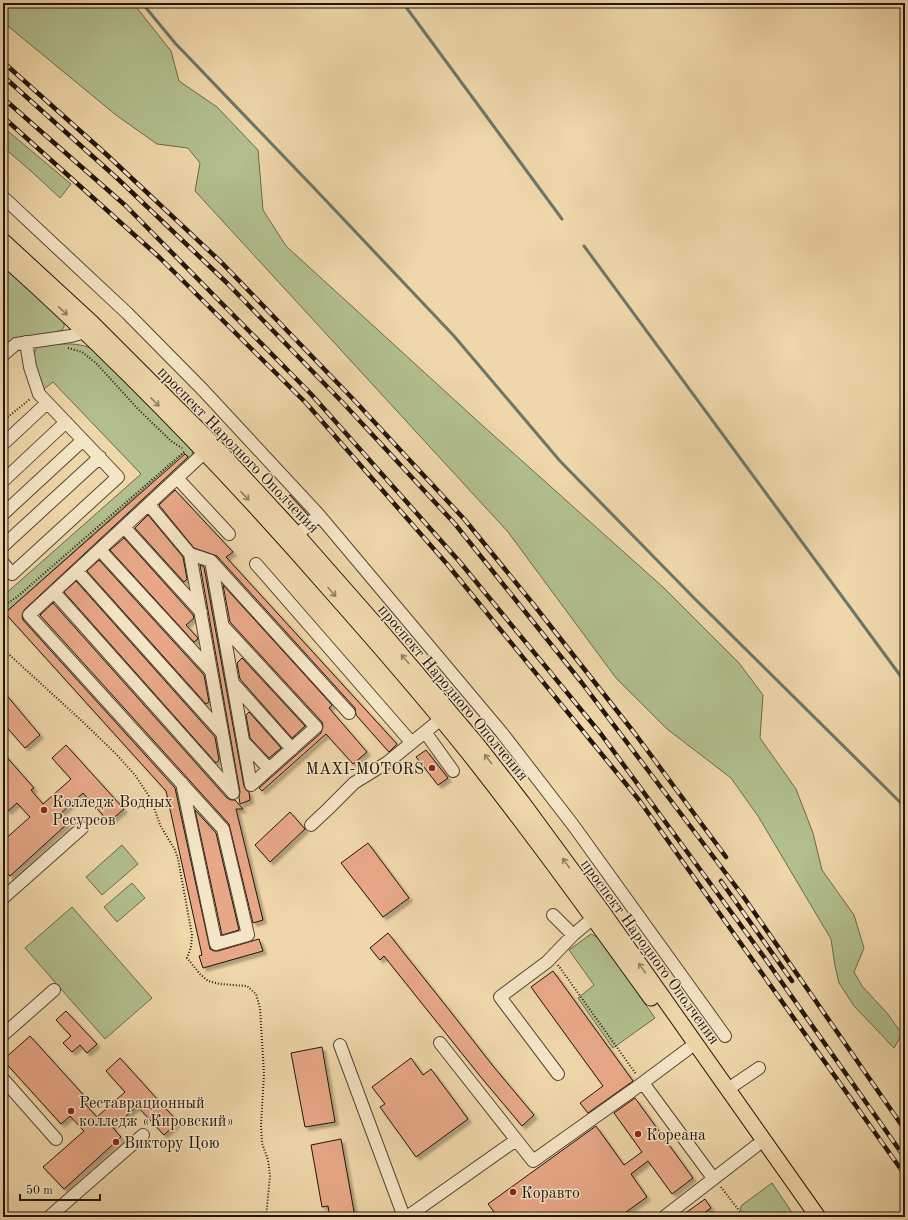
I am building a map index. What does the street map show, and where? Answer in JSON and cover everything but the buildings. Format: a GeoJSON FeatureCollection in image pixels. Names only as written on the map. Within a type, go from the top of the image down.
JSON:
{"type":"FeatureCollection","features":[{"type":"Feature","properties":{"kind":"main road","name":"проспект Народного Ополчения"},"geometry":{"type":"LineString","coordinates":[[3,241],[91,322],[208,439],[297,535],[377,626],[476,743],[522,802],[688,1049],[806,1217]]}},
{"type":"Feature","properties":{"kind":"main road","name":"проспект Народного Ополчения"},"geometry":{"type":"LineString","coordinates":[[3,256],[83,330],[205,452],[309,566],[441,719],[597,914],[728,1089],[818,1217]]}},
{"type":"Feature","properties":{"kind":"lane"},"geometry":{"type":"LineString","coordinates":[[3,197],[127,313],[203,390],[319,515],[502,733],[573,825],[726,1036]]}},
{"type":"Feature","properties":{"kind":"lane"},"geometry":{"type":"LineString","coordinates":[[3,355],[16,344],[71,336],[78,334],[83,330]]}},
{"type":"Feature","properties":{"kind":"lane"},"geometry":{"type":"LineString","coordinates":[[3,563],[12,574],[118,477],[38,392],[30,367],[26,342]]}},
{"type":"Feature","properties":{"kind":"lane"},"geometry":{"type":"LineString","coordinates":[[3,444],[47,403]]}},
{"type":"Feature","properties":{"kind":"lane"},"geometry":{"type":"LineString","coordinates":[[3,481],[66,422]]}},
{"type":"Feature","properties":{"kind":"lane"},"geometry":{"type":"LineString","coordinates":[[3,514],[83,440]]}},
{"type":"Feature","properties":{"kind":"lane"},"geometry":{"type":"LineString","coordinates":[[182,783],[216,944],[248,935],[223,829],[182,783],[29,615],[205,452]]}},
{"type":"Feature","properties":{"kind":"lane"},"geometry":{"type":"LineString","coordinates":[[3,546],[100,458]]}},
{"type":"Feature","properties":{"kind":"lane"},"geometry":{"type":"LineString","coordinates":[[177,478],[229,534]]}},
{"type":"Feature","properties":{"kind":"lane"},"geometry":{"type":"LineString","coordinates":[[54,592],[233,792],[190,554],[149,505]]}},
{"type":"Feature","properties":{"kind":"lane"},"geometry":{"type":"LineString","coordinates":[[297,535],[319,515]]}},
{"type":"Feature","properties":{"kind":"lane"},"geometry":{"type":"LineString","coordinates":[[124,527],[201,612]]}},
{"type":"Feature","properties":{"kind":"lane"},"geometry":{"type":"LineString","coordinates":[[100,550],[211,671]]}},
{"type":"Feature","properties":{"kind":"lane"},"geometry":{"type":"LineString","coordinates":[[190,554],[211,561],[349,713]]}},
{"type":"Feature","properties":{"kind":"lane"},"geometry":{"type":"LineString","coordinates":[[211,561],[251,785],[316,727],[223,626]]}},
{"type":"Feature","properties":{"kind":"lane"},"geometry":{"type":"LineString","coordinates":[[256,564],[411,742]]}},
{"type":"Feature","properties":{"kind":"lane"},"geometry":{"type":"LineString","coordinates":[[77,571],[222,733]]}},
{"type":"Feature","properties":{"kind":"lane"},"geometry":{"type":"LineString","coordinates":[[233,684],[292,749]]}},
{"type":"Feature","properties":{"kind":"lane"},"geometry":{"type":"LineString","coordinates":[[311,824],[354,783],[388,762],[441,719]]}},
{"type":"Feature","properties":{"kind":"lane"},"geometry":{"type":"LineString","coordinates":[[425,732],[453,771]]}},
{"type":"Feature","properties":{"kind":"lane"},"geometry":{"type":"LineString","coordinates":[[243,741],[269,769]]}},
{"type":"Feature","properties":{"kind":"lane"},"geometry":{"type":"LineString","coordinates":[[3,898],[82,828]]}},
{"type":"Feature","properties":{"kind":"lane"},"geometry":{"type":"LineString","coordinates":[[558,1074],[500,997],[547,962],[573,935],[597,914]]}},
{"type":"Feature","properties":{"kind":"lane"},"geometry":{"type":"LineString","coordinates":[[553,915],[573,935]]}},
{"type":"Feature","properties":{"kind":"lane"},"geometry":{"type":"LineString","coordinates":[[3,1035],[54,990]]}},
{"type":"Feature","properties":{"kind":"lane"},"geometry":{"type":"LineString","coordinates":[[440,1043],[533,1161],[643,1083],[688,1049]]}},
{"type":"Feature","properties":{"kind":"lane"},"geometry":{"type":"LineString","coordinates":[[340,1045],[406,1217],[516,1140]]}},
{"type":"Feature","properties":{"kind":"lane"},"geometry":{"type":"LineString","coordinates":[[728,1089],[759,1068]]}},
{"type":"Feature","properties":{"kind":"lane"},"geometry":{"type":"LineString","coordinates":[[3,1079],[56,1139]]}},
{"type":"Feature","properties":{"kind":"lane"},"geometry":{"type":"LineString","coordinates":[[643,1083],[713,1178]]}},
{"type":"Feature","properties":{"kind":"lane"},"geometry":{"type":"LineString","coordinates":[[49,1217],[143,1135]]}},
{"type":"Feature","properties":{"kind":"lane"},"geometry":{"type":"LineString","coordinates":[[664,1217],[756,1146]]}},
{"type":"Feature","properties":{"kind":"path"},"geometry":{"type":"LineString","coordinates":[[3,606],[17,597],[185,450],[171,441],[96,363],[82,352],[68,348],[61,348]]}},
{"type":"Feature","properties":{"kind":"path"},"geometry":{"type":"LineString","coordinates":[[3,421],[38,392]]}},
{"type":"Feature","properties":{"kind":"path"},"geometry":{"type":"LineString","coordinates":[[3,650],[78,717],[117,755],[135,775],[151,799],[160,825],[176,850],[192,935],[191,947],[187,958],[208,981],[220,984],[247,986],[256,994],[260,1008],[264,1074],[261,1125],[262,1143],[268,1160],[270,1176],[266,1217]]}},
{"type":"Feature","properties":{"kind":"path"},"geometry":{"type":"LineString","coordinates":[[552,956],[643,1083]]}},
{"type":"Feature","properties":{"kind":"path"},"geometry":{"type":"LineString","coordinates":[[713,1178],[744,1217]]}},
{"type":"Feature","properties":{"kind":"green space"},"geometry":{"type":"Polygon","coordinates":[[[3,3],[133,3],[171,51],[179,81],[217,107],[258,150],[263,210],[286,246],[483,426],[664,588],[739,663],[763,695],[760,738],[796,789],[813,833],[822,870],[854,915],[864,948],[854,972],[862,986],[887,1013],[902,1034],[894,1048],[854,1006],[839,983],[831,939],[758,816],[731,778],[667,729],[616,678],[508,532],[195,191],[200,163],[188,148],[157,144],[116,115],[3,22],[3,3]]]}},
{"type":"Feature","properties":{"kind":"green space"},"geometry":{"type":"Polygon","coordinates":[[[3,127],[71,184],[60,198],[3,147],[3,127]]]}},
{"type":"Feature","properties":{"kind":"green space"},"geometry":{"type":"Polygon","coordinates":[[[3,264],[64,320],[64,327],[62,330],[3,348],[3,264]]]}},
{"type":"Feature","properties":{"kind":"green space"},"geometry":{"type":"Polygon","coordinates":[[[55,344],[80,345],[94,350],[193,447],[193,451],[191,459],[184,453],[5,613],[3,611],[3,596],[141,474],[53,382],[44,389],[35,367],[35,350],[38,346],[55,344]]]}},
{"type":"Feature","properties":{"kind":"green space"},"geometry":{"type":"Polygon","coordinates":[[[122,845],[138,864],[102,895],[86,877],[122,845]]]}},
{"type":"Feature","properties":{"kind":"green space"},"geometry":{"type":"Polygon","coordinates":[[[132,883],[145,898],[117,922],[104,907],[132,883]]]}},
{"type":"Feature","properties":{"kind":"green space"},"geometry":{"type":"Polygon","coordinates":[[[72,907],[152,998],[105,1039],[25,948],[72,907]]]}},
{"type":"Feature","properties":{"kind":"green space"},"geometry":{"type":"Polygon","coordinates":[[[591,934],[599,938],[655,1018],[613,1048],[578,998],[594,985],[569,950],[591,934]]]}},
{"type":"Feature","properties":{"kind":"green space"},"geometry":{"type":"Polygon","coordinates":[[[772,1183],[795,1217],[746,1217],[740,1209],[742,1205],[772,1183]]]}},
{"type":"Feature","properties":{"kind":"waterway"},"geometry":{"type":"LineString","coordinates":[[142,3],[175,43],[454,336],[560,461],[693,597],[905,807]]}},
{"type":"Feature","properties":{"kind":"waterway"},"geometry":{"type":"LineString","coordinates":[[403,3],[562,219]]}},
{"type":"Feature","properties":{"kind":"waterway"},"geometry":{"type":"LineString","coordinates":[[584,246],[905,682]]}},
{"type":"Feature","properties":{"kind":"railway"},"geometry":{"type":"LineString","coordinates":[[3,62],[106,154],[221,262],[353,399],[465,520],[636,735],[726,857]]}},
{"type":"Feature","properties":{"kind":"railway"},"geometry":{"type":"LineString","coordinates":[[3,76],[118,179],[227,283],[345,405],[455,524],[582,683],[743,896],[905,1130]]}},
{"type":"Feature","properties":{"kind":"railway"},"geometry":{"type":"LineString","coordinates":[[3,98],[126,206],[311,394],[459,561],[601,734],[764,957],[905,1158]]}},
{"type":"Feature","properties":{"kind":"railway"},"geometry":{"type":"LineString","coordinates":[[3,117],[159,257],[306,403],[447,564],[639,800],[905,1175]]}},
{"type":"Feature","properties":{"kind":"railway"},"geometry":{"type":"LineString","coordinates":[[721,881],[792,981]]}},
{"type":"Feature","properties":{"kind":"place","name":"MAXI-MOTORS"},"geometry":{"type":"Point","coordinates":[432,768]}},
{"type":"Feature","properties":{"kind":"place","name":"Колледж Водных Ресурсов"},"geometry":{"type":"Point","coordinates":[44,810]}},
{"type":"Feature","properties":{"kind":"place","name":"Реставрационный колледж «Кировский»"},"geometry":{"type":"Point","coordinates":[71,1111]}},
{"type":"Feature","properties":{"kind":"place","name":"Кореана"},"geometry":{"type":"Point","coordinates":[638,1134]}},
{"type":"Feature","properties":{"kind":"place","name":"Виктору Цою"},"geometry":{"type":"Point","coordinates":[116,1142]}},
{"type":"Feature","properties":{"kind":"place","name":"Коравто"},"geometry":{"type":"Point","coordinates":[513,1192]}}]}
